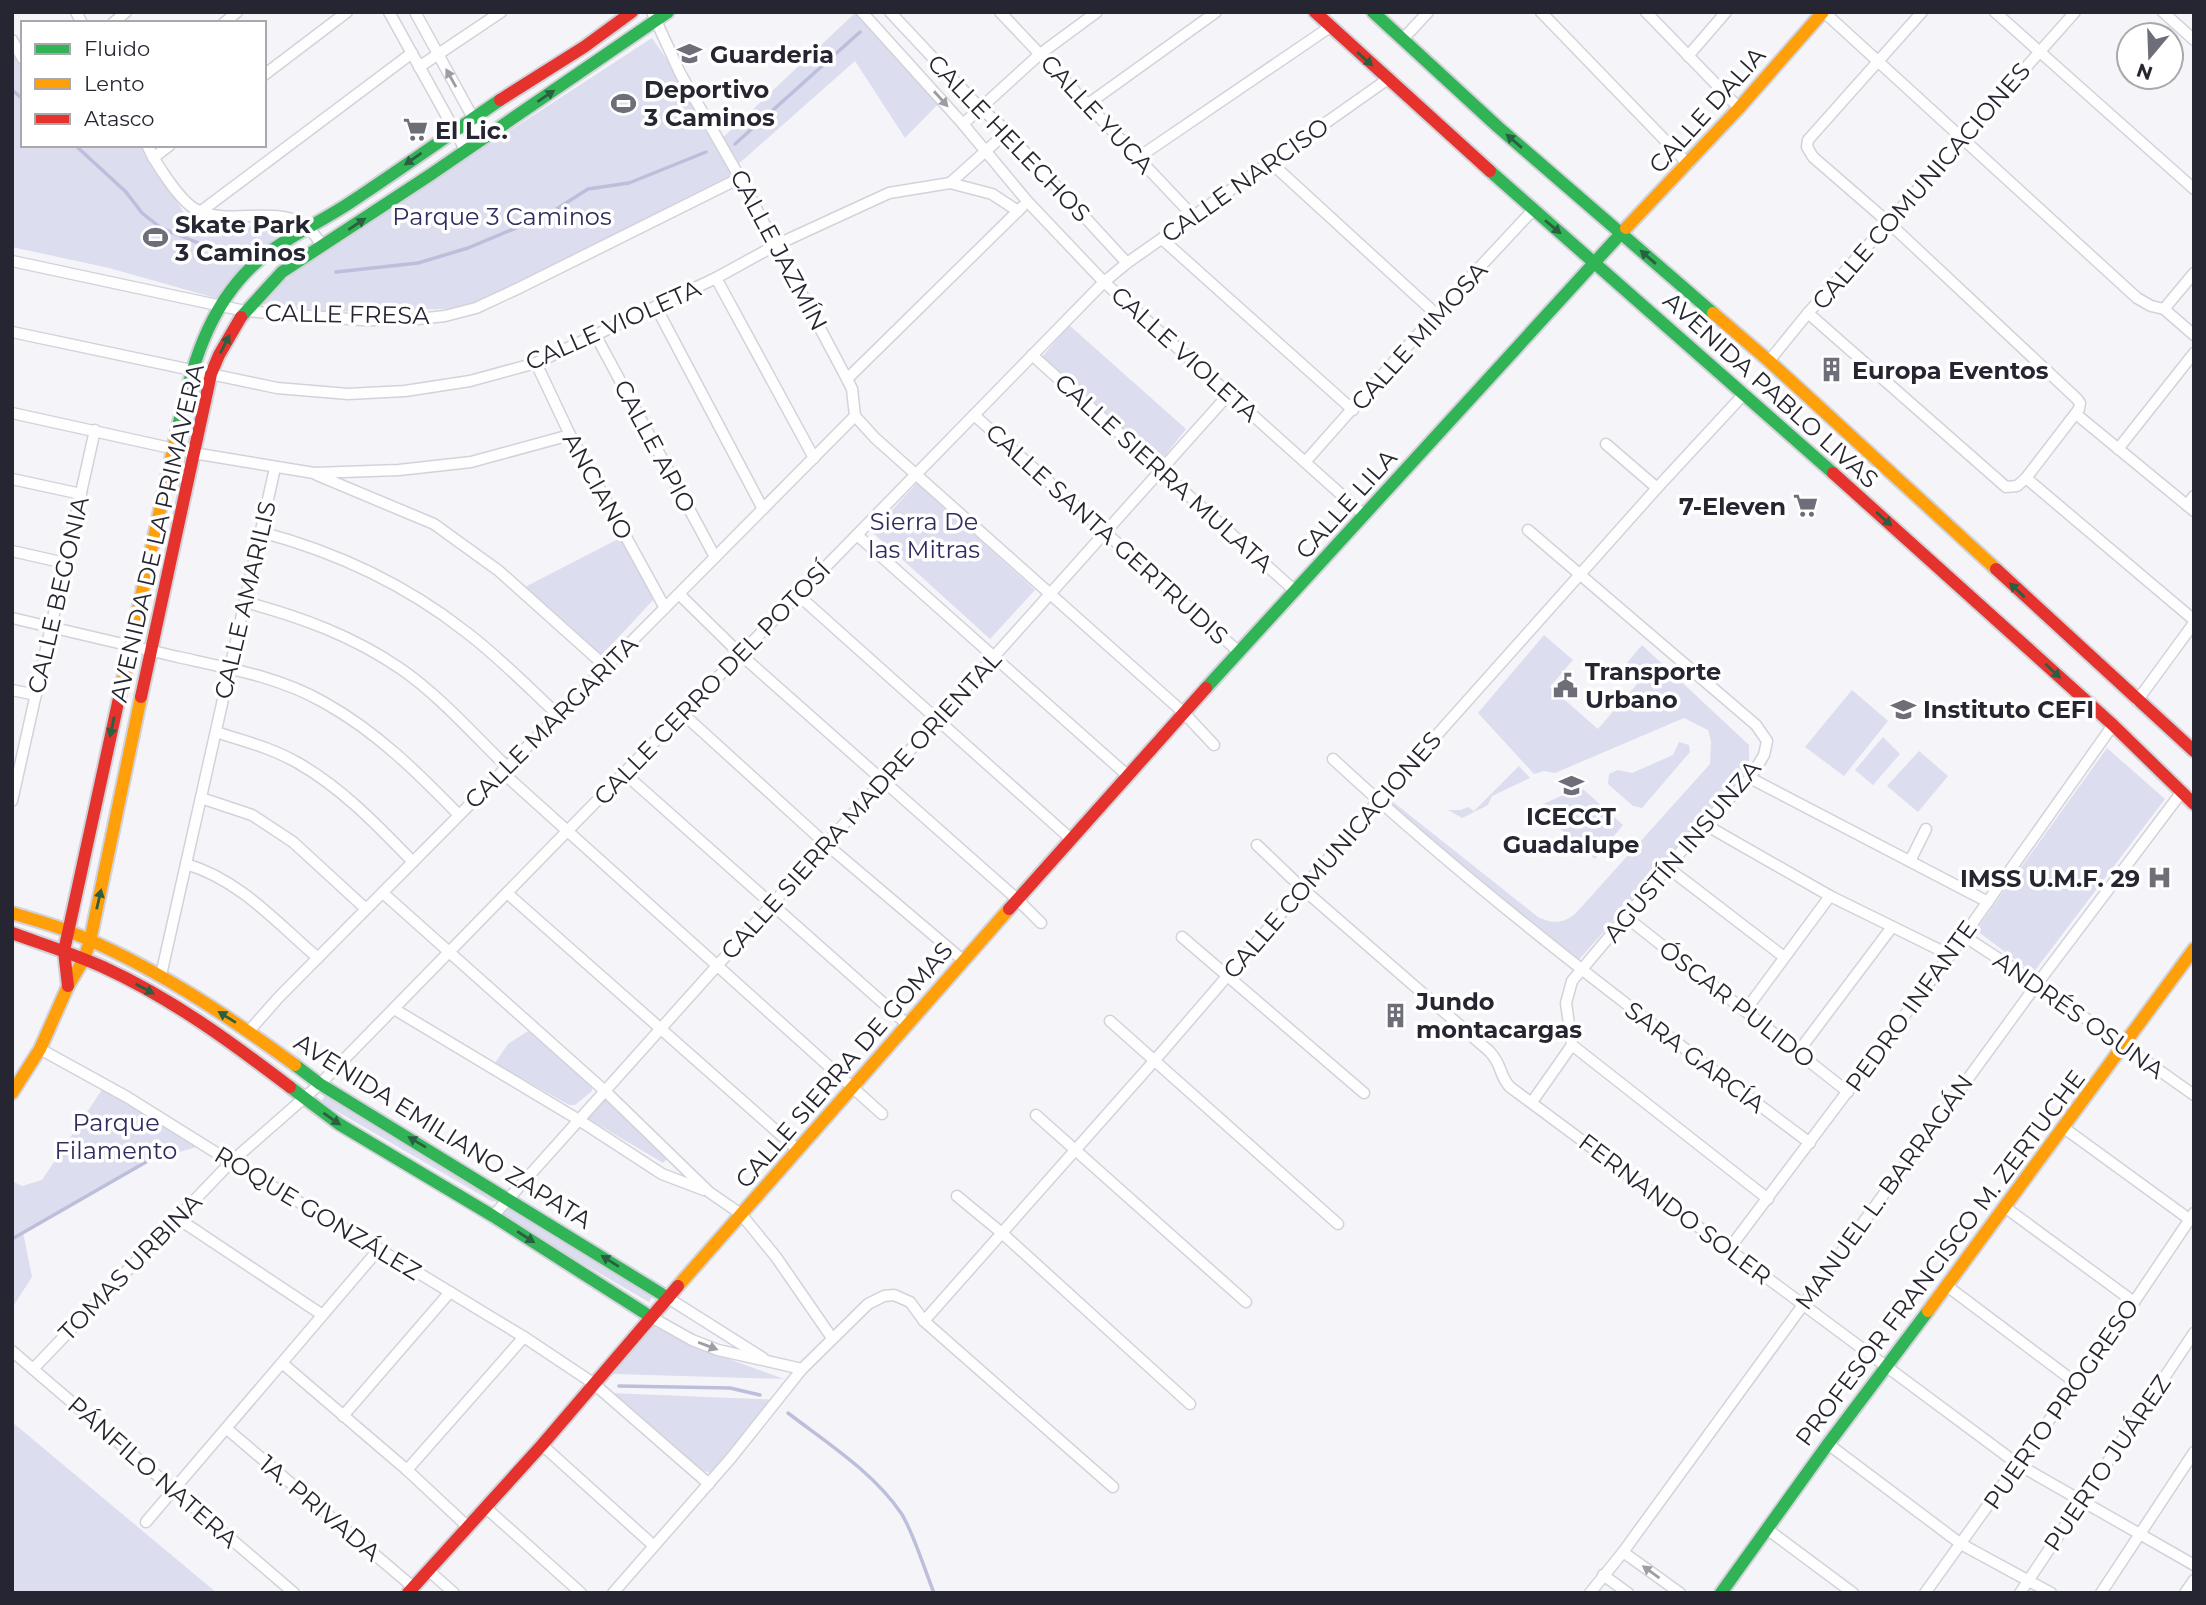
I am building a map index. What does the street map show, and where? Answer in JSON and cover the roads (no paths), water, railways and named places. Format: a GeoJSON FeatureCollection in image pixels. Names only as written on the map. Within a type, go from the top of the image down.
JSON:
{"type":"FeatureCollection","features":[{"type":"Feature","properties":{"kind":"street"},"geometry":{"type":"LineString","coordinates":[[266,73],[347,12]]}},
{"type":"Feature","properties":{"kind":"street"},"geometry":{"type":"LineString","coordinates":[[390,12],[466,151]]}},
{"type":"Feature","properties":{"kind":"street"},"geometry":{"type":"LineString","coordinates":[[415,12],[484,138]]}},
{"type":"Feature","properties":{"kind":"street","name":"AVENIDA DE LA PRIMAVERA"},"geometry":{"type":"LineString","coordinates":[[68,986],[64,951],[129,645],[192,370],[199,345],[220,307],[271,250],[310,229],[632,12]]}},
{"type":"Feature","properties":{"kind":"street","name":"CALLE VIOLETA"},"geometry":{"type":"LineString","coordinates":[[862,12],[963,124],[1027,201],[1104,282],[1364,515]]}},
{"type":"Feature","properties":{"kind":"street","name":"CALLE HELECHOS"},"geometry":{"type":"LineString","coordinates":[[890,12],[981,109],[1007,132],[1127,263]]}},
{"type":"Feature","properties":{"kind":"street","name":"CALLE YUCA"},"geometry":{"type":"LineString","coordinates":[[1000,12],[1194,216]]}},
{"type":"Feature","properties":{"kind":"street"},"geometry":{"type":"LineString","coordinates":[[963,124],[1040,54],[1097,12]]}},
{"type":"Feature","properties":{"kind":"street"},"geometry":{"type":"LineString","coordinates":[[1088,104],[1216,12]]}},
{"type":"Feature","properties":{"kind":"street","name":"AVENIDA PABLO LIVAS"},"geometry":{"type":"LineString","coordinates":[[1315,12],[1533,210],[1744,394],[2113,725],[2194,804]]}},
{"type":"Feature","properties":{"kind":"street","name":"AVENIDA PABLO LIVAS"},"geometry":{"type":"LineString","coordinates":[[1373,12],[1498,127],[1769,361],[2194,751]]}},
{"type":"Feature","properties":{"kind":"street"},"geometry":{"type":"LineString","coordinates":[[1403,39],[1427,12]]}},
{"type":"Feature","properties":{"kind":"street"},"geometry":{"type":"LineString","coordinates":[[1541,12],[1688,164]]}},
{"type":"Feature","properties":{"kind":"street"},"geometry":{"type":"LineString","coordinates":[[1646,12],[1739,108]]}},
{"type":"Feature","properties":{"kind":"street"},"geometry":{"type":"LineString","coordinates":[[1688,56],[1726,12]]}},
{"type":"Feature","properties":{"kind":"street"},"geometry":{"type":"LineString","coordinates":[[1823,12],[2137,298],[2151,306],[2164,309],[2194,335]]}},
{"type":"Feature","properties":{"kind":"street","name":"CALLE DALIA"},"geometry":{"type":"LineString","coordinates":[[1595,262],[1688,164],[1823,12]]}},
{"type":"Feature","properties":{"kind":"street"},"geometry":{"type":"LineString","coordinates":[[1808,313],[2006,486],[2017,486],[2026,478],[2076,414],[2080,403],[1889,223],[1813,157],[1807,147],[1808,140],[1922,12]]}},
{"type":"Feature","properties":{"kind":"street"},"geometry":{"type":"LineString","coordinates":[[1995,12],[2194,189]]}},
{"type":"Feature","properties":{"kind":"street","name":"CALLE COMUNICACIONES"},"geometry":{"type":"LineString","coordinates":[[1769,361],[1808,313],[2075,12]]}},
{"type":"Feature","properties":{"kind":"street"},"geometry":{"type":"LineString","coordinates":[[2163,12],[2194,40]]}},
{"type":"Feature","properties":{"kind":"street"},"geometry":{"type":"LineString","coordinates":[[419,67],[496,13]]}},
{"type":"Feature","properties":{"kind":"street","name":"AVENIDA DE LA PRIMAVERA"},"geometry":{"type":"LineString","coordinates":[[13,1092],[40,1049],[90,942],[193,453],[211,374],[227,338],[245,311],[282,272],[466,151],[659,15]]}},
{"type":"Feature","properties":{"kind":"street","name":"CALLE JAZMÍN"},"geometry":{"type":"LineString","coordinates":[[659,15],[680,73],[740,178],[852,389],[855,416]]}},
{"type":"Feature","properties":{"kind":"street"},"geometry":{"type":"LineString","coordinates":[[1139,158],[1330,27]]}},
{"type":"Feature","properties":{"kind":"street"},"geometry":{"type":"LineString","coordinates":[[12,40],[21,56]]}},
{"type":"Feature","properties":{"kind":"street"},"geometry":{"type":"LineString","coordinates":[[200,212],[412,53]]}},
{"type":"Feature","properties":{"kind":"street","name":"CALLE NARCISO"},"geometry":{"type":"LineString","coordinates":[[1104,282],[1388,79]]}},
{"type":"Feature","properties":{"kind":"street"},"geometry":{"type":"LineString","coordinates":[[950,183],[1007,132]]}},
{"type":"Feature","properties":{"kind":"street"},"geometry":{"type":"LineString","coordinates":[[148,147],[153,158],[188,204],[200,212],[289,219],[310,229],[323,246]]}},
{"type":"Feature","properties":{"kind":"street"},"geometry":{"type":"LineString","coordinates":[[153,158],[167,147]]}},
{"type":"Feature","properties":{"kind":"street"},"geometry":{"type":"LineString","coordinates":[[1270,162],[1436,314]]}},
{"type":"Feature","properties":{"kind":"street","name":"CALLE FRESA"},"geometry":{"type":"LineString","coordinates":[[12,261],[245,311],[331,319],[410,320],[464,312],[519,288],[740,178]]}},
{"type":"Feature","properties":{"kind":"street","name":"CALLE VIOLETA"},"geometry":{"type":"LineString","coordinates":[[12,332],[277,388],[348,394],[405,391],[470,381],[536,363],[716,278],[776,245],[889,193],[950,183],[992,194],[1018,211]]}},
{"type":"Feature","properties":{"kind":"street"},"geometry":{"type":"LineString","coordinates":[[847,379],[1027,201]]}},
{"type":"Feature","properties":{"kind":"street","name":"CALLE MIMOSA"},"geometry":{"type":"LineString","coordinates":[[1306,461],[1436,314],[1533,210]]}},
{"type":"Feature","properties":{"kind":"street"},"geometry":{"type":"LineString","coordinates":[[1162,239],[1353,410]]}},
{"type":"Feature","properties":{"kind":"street","name":"CALLE LILA"},"geometry":{"type":"LineString","coordinates":[[1127,775],[1595,262]]}},
{"type":"Feature","properties":{"kind":"street"},"geometry":{"type":"LineString","coordinates":[[2164,309],[2194,273]]}},
{"type":"Feature","properties":{"kind":"street"},"geometry":{"type":"LineString","coordinates":[[716,278],[814,458]]}},
{"type":"Feature","properties":{"kind":"street","name":"CALLE CERRO DEL POTOSÍ"},"geometry":{"type":"LineString","coordinates":[[320,1084],[1104,282]]}},
{"type":"Feature","properties":{"kind":"street"},"geometry":{"type":"LineString","coordinates":[[656,307],[763,509]]}},
{"type":"Feature","properties":{"kind":"street","name":"CALLE APIO"},"geometry":{"type":"LineString","coordinates":[[596,335],[715,557]]}},
{"type":"Feature","properties":{"kind":"street"},"geometry":{"type":"LineString","coordinates":[[2118,449],[2194,353]]}},
{"type":"Feature","properties":{"kind":"street","name":"CALLE SIERRA MULATA"},"geometry":{"type":"LineString","coordinates":[[1032,355],[1295,591]]}},
{"type":"Feature","properties":{"kind":"street","name":"ANCIANO"},"geometry":{"type":"LineString","coordinates":[[536,363],[570,435],[665,608]]}},
{"type":"Feature","properties":{"kind":"street","name":"CALLE SIERRA MADRE ORIENTAL"},"geometry":{"type":"LineString","coordinates":[[493,1216],[1229,394]]}},
{"type":"Feature","properties":{"kind":"street","name":"CALLE COMUNICACIONES"},"geometry":{"type":"LineString","coordinates":[[924,1321],[1155,1060],[1378,801],[1744,394]]}},
{"type":"Feature","properties":{"kind":"street"},"geometry":{"type":"LineString","coordinates":[[12,413],[193,453],[314,473],[399,470],[471,462],[570,435]]}},
{"type":"Feature","properties":{"kind":"street"},"geometry":{"type":"LineString","coordinates":[[2076,414],[2192,504]]}},
{"type":"Feature","properties":{"kind":"street","name":"CALLE SANTA GERTRUDIS"},"geometry":{"type":"LineString","coordinates":[[974,415],[1239,652]]}},
{"type":"Feature","properties":{"kind":"street"},"geometry":{"type":"LineString","coordinates":[[855,416],[875,438],[1184,713],[1214,745]]}},
{"type":"Feature","properties":{"kind":"street","name":"CALLE MARGARITA"},"geometry":{"type":"LineString","coordinates":[[249,1031],[279,997],[605,666],[855,416]]}},
{"type":"Feature","properties":{"kind":"street","name":"CALLE BEGONIA"},"geometry":{"type":"LineString","coordinates":[[12,801],[17,760],[36,695],[95,430]]}},
{"type":"Feature","properties":{"kind":"street"},"geometry":{"type":"LineString","coordinates":[[1606,444],[1657,488]]}},
{"type":"Feature","properties":{"kind":"street","name":"CALLE AMARILIS"},"geometry":{"type":"LineString","coordinates":[[161,975],[275,468]]}},
{"type":"Feature","properties":{"kind":"street"},"geometry":{"type":"LineString","coordinates":[[314,473],[442,530],[499,571],[605,666]]}},
{"type":"Feature","properties":{"kind":"street"},"geometry":{"type":"LineString","coordinates":[[2026,478],[2194,622],[2137,701]]}},
{"type":"Feature","properties":{"kind":"street"},"geometry":{"type":"LineString","coordinates":[[12,479],[81,494]]}},
{"type":"Feature","properties":{"kind":"street","name":"AGUSTÍN INSUNZA"},"geometry":{"type":"LineString","coordinates":[[1528,530],[1763,734],[1766,741],[1766,749],[1750,778],[1704,824],[1580,970],[1569,987],[1567,996],[1572,1045]]}},
{"type":"Feature","properties":{"kind":"street"},"geometry":{"type":"LineString","coordinates":[[261,532],[331,554],[389,580],[412,594],[467,632],[558,715]]}},
{"type":"Feature","properties":{"kind":"street"},"geometry":{"type":"LineString","coordinates":[[857,535],[1127,775]]}},
{"type":"Feature","properties":{"kind":"street"},"geometry":{"type":"LineString","coordinates":[[12,551],[65,563]]}},
{"type":"Feature","properties":{"kind":"street"},"geometry":{"type":"LineString","coordinates":[[679,594],[740,654],[1041,923]]}},
{"type":"Feature","properties":{"kind":"street"},"geometry":{"type":"LineString","coordinates":[[798,595],[1071,839]]}},
{"type":"Feature","properties":{"kind":"street"},"geometry":{"type":"LineString","coordinates":[[245,602],[285,612],[322,626],[400,669],[422,686],[566,832],[882,1114]]}},
{"type":"Feature","properties":{"kind":"street"},"geometry":{"type":"LineString","coordinates":[[12,618],[230,668],[289,686],[344,714],[407,762],[459,815]]}},
{"type":"Feature","properties":{"kind":"street"},"geometry":{"type":"LineString","coordinates":[[12,690],[36,695]]}},
{"type":"Feature","properties":{"kind":"street"},"geometry":{"type":"LineString","coordinates":[[682,713],[826,844],[964,961]]}},
{"type":"Feature","properties":{"kind":"street","name":"PEDRO INFANTE"},"geometry":{"type":"LineString","coordinates":[[1729,1249],[1964,936],[2113,725]]}},
{"type":"Feature","properties":{"kind":"street","name":"CALLE AMARILIS"},"geometry":{"type":"LineString","coordinates":[[216,732],[268,748],[299,763],[346,797],[413,862]]}},
{"type":"Feature","properties":{"kind":"street","name":"SARA GARCÍA"},"geometry":{"type":"LineString","coordinates":[[1333,760],[1580,970],[1810,1143]]}},
{"type":"Feature","properties":{"kind":"street"},"geometry":{"type":"LineString","coordinates":[[624,773],[908,1025]]}},
{"type":"Feature","properties":{"kind":"street","name":"CALLE SIERRA DE GOMAS"},"geometry":{"type":"LineString","coordinates":[[410,1590],[542,1445],[593,1383],[1127,775]]}},
{"type":"Feature","properties":{"kind":"street"},"geometry":{"type":"LineString","coordinates":[[1750,778],[1987,902]]}},
{"type":"Feature","properties":{"kind":"street","name":"MANUEL L. BARRAGÁN"},"geometry":{"type":"LineString","coordinates":[[1590,1593],[1623,1552],[2037,984],[2181,793]]}},
{"type":"Feature","properties":{"kind":"street"},"geometry":{"type":"LineString","coordinates":[[201,798],[252,815],[293,842],[366,909]]}},
{"type":"Feature","properties":{"kind":"street"},"geometry":{"type":"LineString","coordinates":[[1704,824],[1830,896],[1950,955]]}},
{"type":"Feature","properties":{"kind":"street"},"geometry":{"type":"LineString","coordinates":[[1910,861],[1926,829]]}},
{"type":"Feature","properties":{"kind":"street","name":"FERNANDO SOLER"},"geometry":{"type":"LineString","coordinates":[[1257,845],[1303,889],[1489,1051],[1498,1060],[1505,1082],[2019,1465],[2194,1565]]}},
{"type":"Feature","properties":{"kind":"street"},"geometry":{"type":"LineString","coordinates":[[186,864],[215,874],[239,888],[318,958]]}},
{"type":"Feature","properties":{"kind":"street"},"geometry":{"type":"LineString","coordinates":[[1667,867],[1784,957]]}},
{"type":"Feature","properties":{"kind":"street"},"geometry":{"type":"LineString","coordinates":[[383,893],[605,1091],[709,1192],[741,1214],[776,1257],[832,1338]]}},
{"type":"Feature","properties":{"kind":"street"},"geometry":{"type":"LineString","coordinates":[[507,893],[798,1150]]}},
{"type":"Feature","properties":{"kind":"street"},"geometry":{"type":"LineString","coordinates":[[1745,1011],[1830,896]]}},
{"type":"Feature","properties":{"kind":"street","name":"AVENIDA EMILIANO ZAPATA"},"geometry":{"type":"LineString","coordinates":[[12,913],[68,931],[161,975],[249,1031],[320,1084],[509,1198],[770,1362]]}},
{"type":"Feature","properties":{"kind":"street","name":"ÓSCAR PULIDO"},"geometry":{"type":"LineString","coordinates":[[1626,917],[1848,1092]]}},
{"type":"Feature","properties":{"kind":"street"},"geometry":{"type":"LineString","coordinates":[[1798,1052],[1892,927]]}},
{"type":"Feature","properties":{"kind":"street","name":"AVENIDA EMILIANO ZAPATA"},"geometry":{"type":"LineString","coordinates":[[12,933],[84,959],[170,1002],[202,1022],[339,1124],[692,1340],[718,1350],[802,1369]]}},
{"type":"Feature","properties":{"kind":"street","name":"ANDRÉS OSUNA"},"geometry":{"type":"LineString","coordinates":[[1964,936],[2194,1095]]}},
{"type":"Feature","properties":{"kind":"street"},"geometry":{"type":"LineString","coordinates":[[1182,937],[1364,1093]]}},
{"type":"Feature","properties":{"kind":"street","name":"PROFESOR FRANCISCO M. ZERTUCHE"},"geometry":{"type":"LineString","coordinates":[[1721,1593],[2194,949]]}},
{"type":"Feature","properties":{"kind":"street"},"geometry":{"type":"LineString","coordinates":[[394,1009],[579,1120],[662,1174],[709,1192]]}},
{"type":"Feature","properties":{"kind":"street"},"geometry":{"type":"LineString","coordinates":[[1110,1021],[1338,1224]]}},
{"type":"Feature","properties":{"kind":"street"},"geometry":{"type":"LineString","coordinates":[[1532,1102],[1572,1045],[1768,1199]]}},
{"type":"Feature","properties":{"kind":"street","name":"ROQUE GONZÁLEZ"},"geometry":{"type":"LineString","coordinates":[[40,1049],[127,1097],[524,1338],[593,1383],[709,1484]]}},
{"type":"Feature","properties":{"kind":"street","name":"TOMAS URBINA"},"geometry":{"type":"LineString","coordinates":[[34,1367],[231,1162],[320,1084]]}},
{"type":"Feature","properties":{"kind":"street"},"geometry":{"type":"LineString","coordinates":[[1036,1115],[1246,1302]]}},
{"type":"Feature","properties":{"kind":"street"},"geometry":{"type":"LineString","coordinates":[[2064,1128],[2192,1216]]}},
{"type":"Feature","properties":{"kind":"street"},"geometry":{"type":"LineString","coordinates":[[957,1196],[1003,1234],[1190,1404]]}},
{"type":"Feature","properties":{"kind":"street"},"geometry":{"type":"LineString","coordinates":[[2006,1208],[2134,1302]]}},
{"type":"Feature","properties":{"kind":"street","name":"PUERTO PROGRESO"},"geometry":{"type":"LineString","coordinates":[[1925,1593],[2019,1465],[2192,1216]]}},
{"type":"Feature","properties":{"kind":"street"},"geometry":{"type":"LineString","coordinates":[[177,1218],[321,1314]]}},
{"type":"Feature","properties":{"kind":"street"},"geometry":{"type":"LineString","coordinates":[[146,1522],[379,1249]]}},
{"type":"Feature","properties":{"kind":"street"},"geometry":{"type":"LineString","coordinates":[[1947,1286],[2076,1383]]}},
{"type":"Feature","properties":{"kind":"street"},"geometry":{"type":"LineString","coordinates":[[344,1416],[450,1293]]}},
{"type":"Feature","properties":{"kind":"street"},"geometry":{"type":"LineString","coordinates":[[613,1593],[709,1484],[802,1369],[867,1304],[884,1296],[894,1295],[909,1302],[924,1321],[1113,1487]]}},
{"type":"Feature","properties":{"kind":"street","name":"PUERTO JUÁREZ"},"geometry":{"type":"LineString","coordinates":[[2020,1593],[2194,1333]]}},
{"type":"Feature","properties":{"kind":"street"},"geometry":{"type":"LineString","coordinates":[[407,1470],[524,1338]]}},
{"type":"Feature","properties":{"kind":"street","name":"PÁNFILO NATERA"},"geometry":{"type":"LineString","coordinates":[[12,1351],[34,1367],[294,1593]]}},
{"type":"Feature","properties":{"kind":"street"},"geometry":{"type":"LineString","coordinates":[[282,1363],[407,1470],[467,1526]]}},
{"type":"Feature","properties":{"kind":"street","name":"1A. PRIVADA"},"geometry":{"type":"LineString","coordinates":[[227,1429],[410,1590]]}},
{"type":"Feature","properties":{"kind":"street"},"geometry":{"type":"LineString","coordinates":[[1828,1444],[1961,1544],[2051,1593]]}},
{"type":"Feature","properties":{"kind":"street"},"geometry":{"type":"LineString","coordinates":[[542,1445],[654,1546]]}},
{"type":"Feature","properties":{"kind":"street"},"geometry":{"type":"LineString","coordinates":[[2101,1593],[2194,1451]]}},
{"type":"Feature","properties":{"kind":"street"},"geometry":{"type":"LineString","coordinates":[[485,1507],[581,1593]]}},
{"type":"Feature","properties":{"kind":"street"},"geometry":{"type":"LineString","coordinates":[[1767,1529],[1853,1593]]}},
{"type":"Feature","properties":{"kind":"street"},"geometry":{"type":"LineString","coordinates":[[1623,1552],[1680,1593]]}},
{"type":"Feature","properties":{"kind":"street"},"geometry":{"type":"LineString","coordinates":[[428,1570],[454,1593]]}},
{"type":"Feature","properties":{"kind":"street"},"geometry":{"type":"LineString","coordinates":[[1603,1575],[1628,1593]]}},
{"type":"Feature","properties":{"kind":"street"},"geometry":{"type":"LineString","coordinates":[[2185,1593],[2194,1580]]}},
{"type":"Feature","properties":{"kind":"waterway"},"geometry":{"type":"LineString","coordinates":[[735,144],[860,32]]}},
{"type":"Feature","properties":{"kind":"waterway"},"geometry":{"type":"LineString","coordinates":[[12,90],[21,97]]}},
{"type":"Feature","properties":{"kind":"waterway"},"geometry":{"type":"LineString","coordinates":[[77,147],[126,192],[142,213],[161,228],[238,259]]}},
{"type":"Feature","properties":{"kind":"waterway"},"geometry":{"type":"LineString","coordinates":[[336,272],[418,263],[468,248],[547,215],[588,189],[629,183],[706,152]]}},
{"type":"Feature","properties":{"kind":"waterway"},"geometry":{"type":"LineString","coordinates":[[12,1239],[146,1162]]}},
{"type":"Feature","properties":{"kind":"waterway"},"geometry":{"type":"LineString","coordinates":[[619,1386],[730,1388],[760,1395]]}},
{"type":"Feature","properties":{"kind":"waterway"},"geometry":{"type":"LineString","coordinates":[[788,1413],[849,1459],[890,1498],[910,1530],[934,1593]]}},
{"type":"Feature","properties":{"kind":"place","name":"Guarderia"},"geometry":{"type":"Point","coordinates":[690,54]}},
{"type":"Feature","properties":{"kind":"place","name":"Deportivo 3 Caminos"},"geometry":{"type":"Point","coordinates":[624,103]}},
{"type":"Feature","properties":{"kind":"place","name":"El Lic."},"geometry":{"type":"Point","coordinates":[415,130]}},
{"type":"Feature","properties":{"kind":"place","name":"Skate Park 3 Caminos"},"geometry":{"type":"Point","coordinates":[155,238]}},
{"type":"Feature","properties":{"kind":"place","name":"Europa Eventos"},"geometry":{"type":"Point","coordinates":[1832,370]}},
{"type":"Feature","properties":{"kind":"place","name":"7-Eleven"},"geometry":{"type":"Point","coordinates":[1806,506]}},
{"type":"Feature","properties":{"kind":"place","name":"Transporte Urbano"},"geometry":{"type":"Point","coordinates":[1565,685]}},
{"type":"Feature","properties":{"kind":"place","name":"Instituto CEFI"},"geometry":{"type":"Point","coordinates":[1903,709]}},
{"type":"Feature","properties":{"kind":"place","name":"ICECCT Guadalupe"},"geometry":{"type":"Point","coordinates":[1571,785]}},
{"type":"Feature","properties":{"kind":"place","name":"IMSS U.M.F. 29"},"geometry":{"type":"Point","coordinates":[2160,878]}},
{"type":"Feature","properties":{"kind":"place","name":"Jundo montacargas"},"geometry":{"type":"Point","coordinates":[1396,1015]}},
{"type":"Feature","properties":{"kind":"park label","name":"Parque 3 Caminos"},"geometry":{"type":"Point","coordinates":[502,216]}},
{"type":"Feature","properties":{"kind":"park label","name":"Sierra De las Mitras"},"geometry":{"type":"Point","coordinates":[924,535]}},
{"type":"Feature","properties":{"kind":"park label","name":"Parque Filamento"},"geometry":{"type":"Point","coordinates":[116,1136]}}]}
